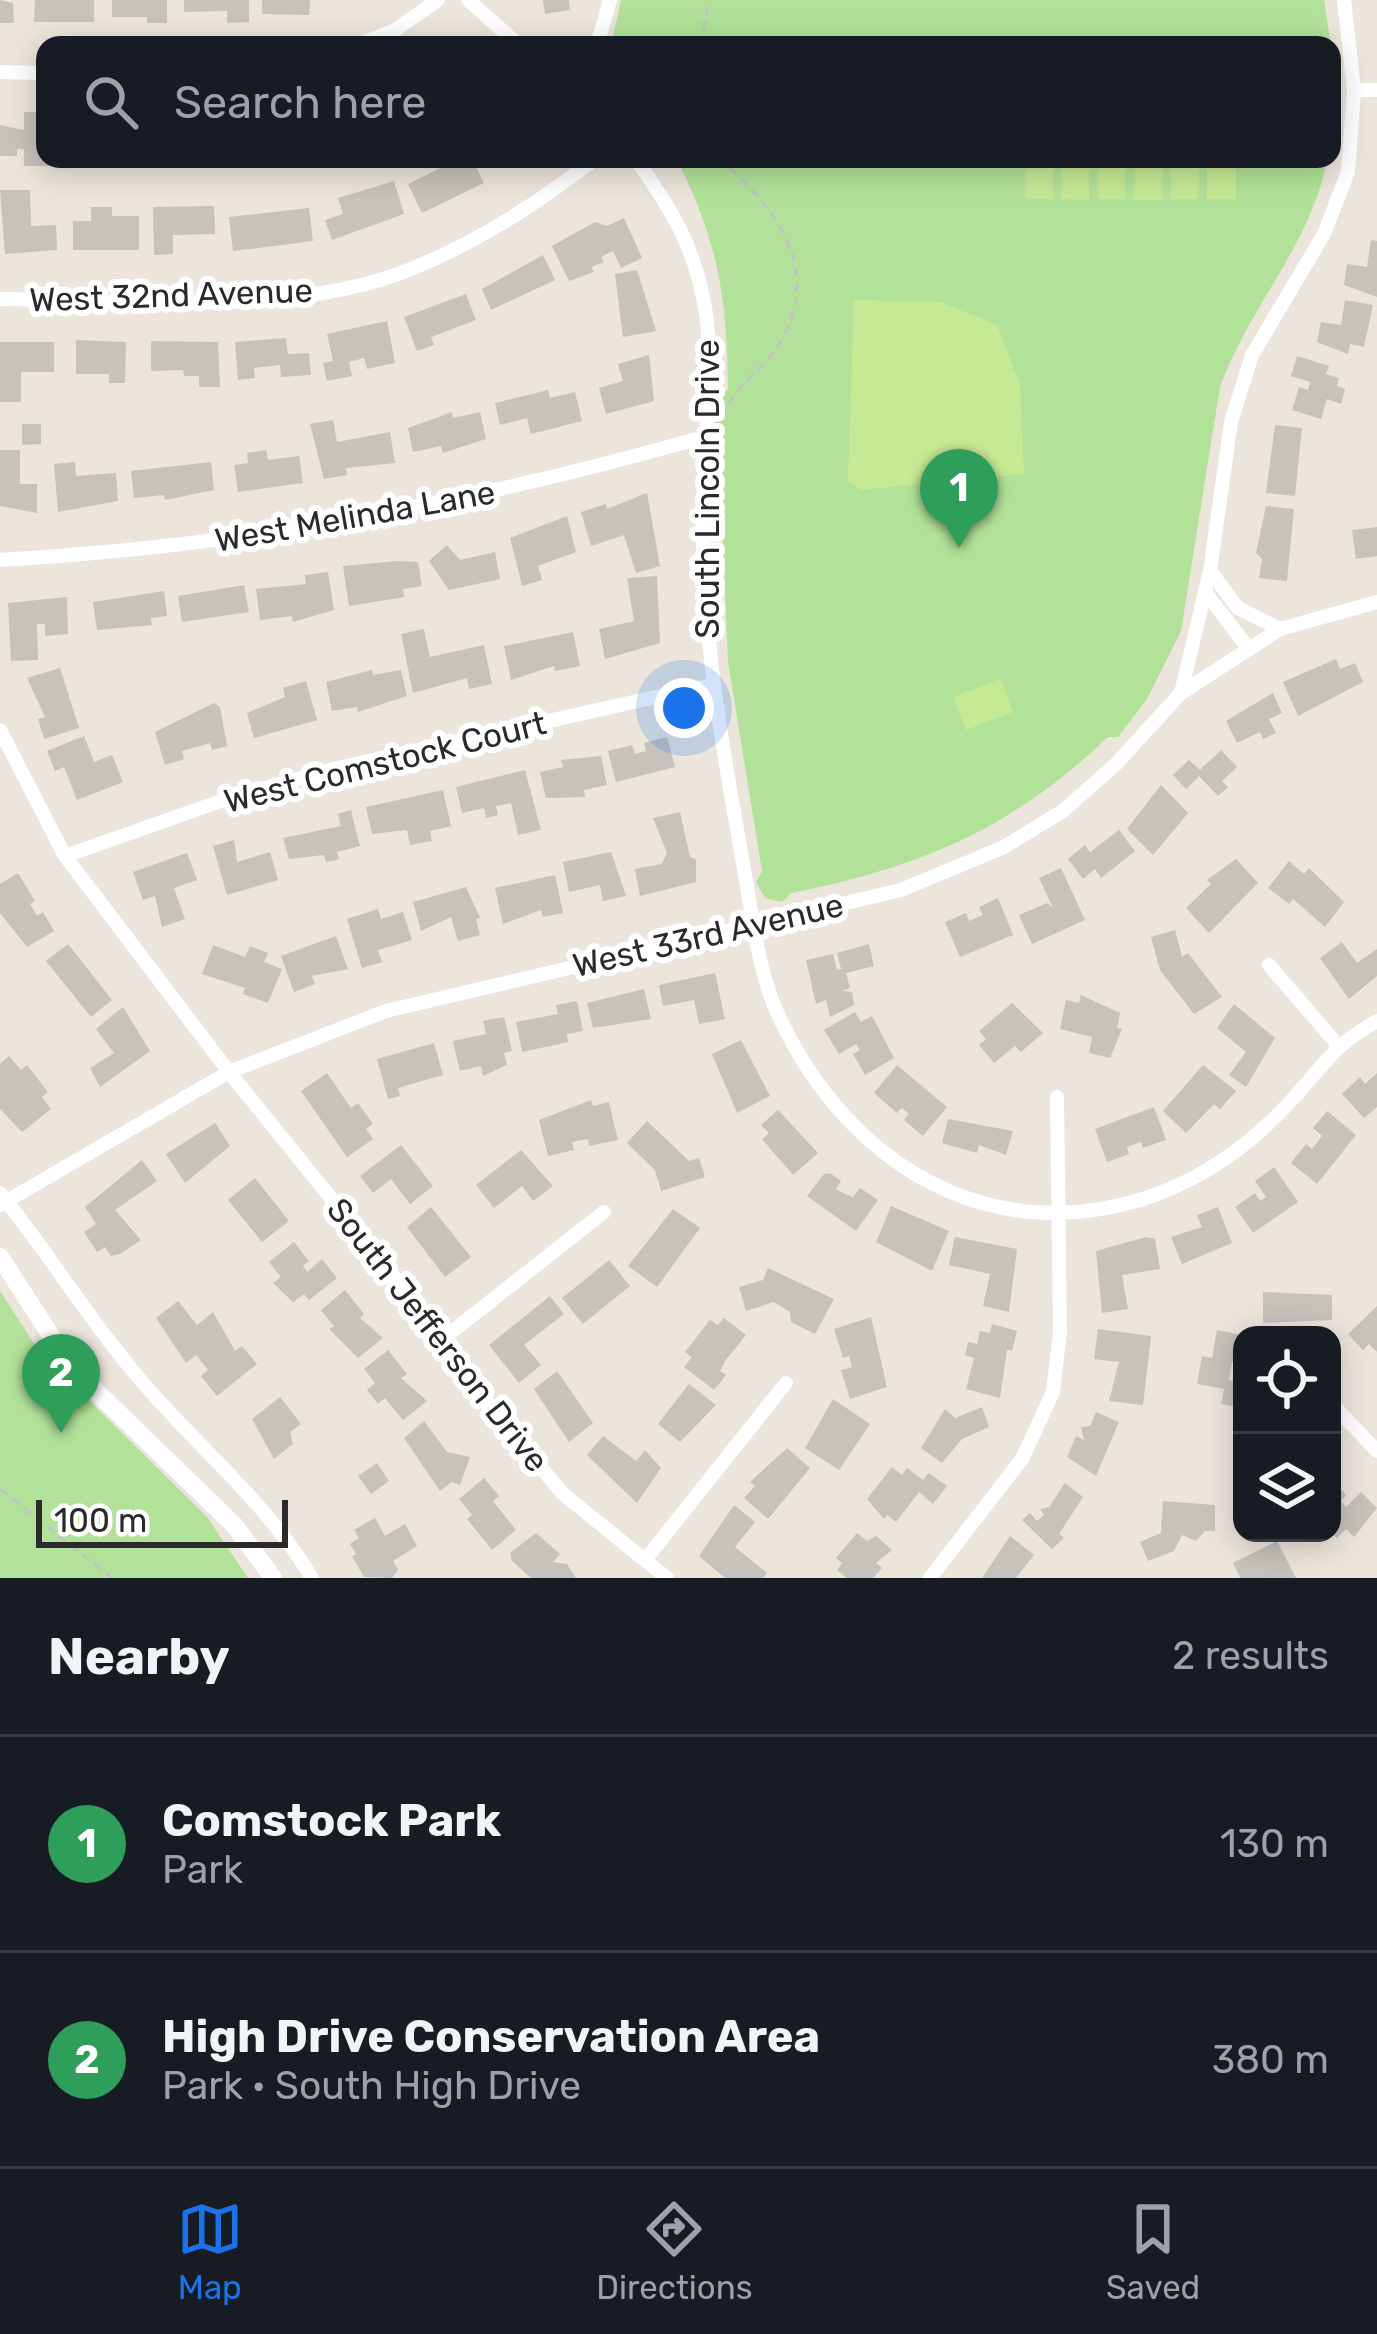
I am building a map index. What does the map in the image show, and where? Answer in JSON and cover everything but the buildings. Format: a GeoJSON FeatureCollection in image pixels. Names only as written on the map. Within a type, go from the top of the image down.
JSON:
{"type":"FeatureCollection","features":[{"type":"Feature","properties":{"kind":"main road"},"geometry":{"type":"LineString","coordinates":[[0,1257],[72,1368],[235,1526],[273,1578]]}},
{"type":"Feature","properties":{"kind":"street"},"geometry":{"type":"LineString","coordinates":[[382,36],[438,0]]}},
{"type":"Feature","properties":{"kind":"street"},"geometry":{"type":"LineString","coordinates":[[468,0],[509,36]]}},
{"type":"Feature","properties":{"kind":"street"},"geometry":{"type":"LineString","coordinates":[[600,36],[610,0]]}},
{"type":"Feature","properties":{"kind":"street"},"geometry":{"type":"LineString","coordinates":[[1181,693],[1210,571],[1232,422],[1252,355],[1324,234],[1348,172],[1354,90],[1344,0]]}},
{"type":"Feature","properties":{"kind":"street"},"geometry":{"type":"LineString","coordinates":[[0,72],[36,73]]}},
{"type":"Feature","properties":{"kind":"street"},"geometry":{"type":"LineString","coordinates":[[1354,90],[1377,90]]}},
{"type":"Feature","properties":{"kind":"street","name":"West 32nd Avenue"},"geometry":{"type":"LineString","coordinates":[[0,299],[317,293],[413,269],[521,216],[583,168]]}},
{"type":"Feature","properties":{"kind":"street","name":"South Lincoln Drive"},"geometry":{"type":"LineString","coordinates":[[643,168],[683,226],[706,315],[702,545],[710,685],[754,924],[778,1018],[829,1105],[903,1169],[976,1203],[1057,1212],[1141,1199],[1204,1174],[1257,1136],[1337,1044],[1377,1021]]}},
{"type":"Feature","properties":{"kind":"street","name":"West Melinda Lane"},"geometry":{"type":"LineString","coordinates":[[0,560],[122,553],[288,534],[574,474],[704,437]]}},
{"type":"Feature","properties":{"kind":"street"},"geometry":{"type":"LineString","coordinates":[[1210,571],[1238,608],[1280,629]]}},
{"type":"Feature","properties":{"kind":"street"},"geometry":{"type":"LineString","coordinates":[[1205,592],[1249,649]]}},
{"type":"Feature","properties":{"kind":"street","name":"West 33rd Avenue"},"geometry":{"type":"LineString","coordinates":[[2,1200],[229,1072],[386,1010],[902,890],[1002,848],[1063,811],[1116,764],[1181,693],[1280,629],[1377,602]]}},
{"type":"Feature","properties":{"kind":"street","name":"West Comstock Court"},"geometry":{"type":"LineString","coordinates":[[65,856],[224,800],[333,769],[710,685]]}},
{"type":"Feature","properties":{"kind":"street","name":"South Jefferson Drive"},"geometry":{"type":"LineString","coordinates":[[0,730],[65,856],[229,1072],[444,1338],[480,1393],[562,1492],[668,1578]]}},
{"type":"Feature","properties":{"kind":"street"},"geometry":{"type":"LineString","coordinates":[[1269,965],[1337,1044]]}},
{"type":"Feature","properties":{"kind":"street"},"geometry":{"type":"LineString","coordinates":[[930,1578],[1022,1459],[1054,1392],[1060,1333],[1058,1097]]}},
{"type":"Feature","properties":{"kind":"street"},"geometry":{"type":"LineString","coordinates":[[2,1200],[147,1388],[283,1528],[312,1578]]}},
{"type":"Feature","properties":{"kind":"street"},"geometry":{"type":"LineString","coordinates":[[444,1338],[604,1212]]}},
{"type":"Feature","properties":{"kind":"street"},"geometry":{"type":"LineString","coordinates":[[645,1560],[786,1383]]}},
{"type":"Feature","properties":{"kind":"street"},"geometry":{"type":"LineString","coordinates":[[1341,1413],[1377,1451]]}},
{"type":"Feature","properties":{"kind":"path"},"geometry":{"type":"LineString","coordinates":[[702,36],[709,0]]}},
{"type":"Feature","properties":{"kind":"path"},"geometry":{"type":"LineString","coordinates":[[723,422],[730,400],[785,332],[796,281],[786,242],[766,200],[729,168]]}},
{"type":"Feature","properties":{"kind":"path"},"geometry":{"type":"LineString","coordinates":[[0,1489],[112,1578]]}},
{"type":"Feature","properties":{"kind":"green space"},"geometry":{"type":"Polygon","coordinates":[[[621,0],[1324,0],[1330,36],[613,36],[621,0]]]}},
{"type":"Feature","properties":{"kind":"green space"},"geometry":{"type":"Polygon","coordinates":[[[681,168],[1325,168],[1308,219],[1220,387],[1181,631],[1147,699],[1118,737],[1108,737],[1036,797],[1000,820],[923,856],[792,893],[782,902],[765,898],[756,882],[762,871],[728,662],[722,517],[715,508],[714,403],[728,389],[726,328],[712,248],[681,168]]]}},
{"type":"Feature","properties":{"kind":"green space"},"geometry":{"type":"Polygon","coordinates":[[[1026,168],[1054,168],[1053,199],[1026,198],[1026,168]]]}},
{"type":"Feature","properties":{"kind":"green space"},"geometry":{"type":"Polygon","coordinates":[[[1061,168],[1090,168],[1089,200],[1061,199],[1061,168]]]}},
{"type":"Feature","properties":{"kind":"green space"},"geometry":{"type":"Polygon","coordinates":[[[1098,168],[1126,168],[1125,199],[1098,199],[1098,168]]]}},
{"type":"Feature","properties":{"kind":"green space"},"geometry":{"type":"Polygon","coordinates":[[[1135,168],[1163,168],[1163,200],[1134,200],[1135,168]]]}},
{"type":"Feature","properties":{"kind":"green space"},"geometry":{"type":"Polygon","coordinates":[[[1171,168],[1199,168],[1198,199],[1171,199],[1171,168]]]}},
{"type":"Feature","properties":{"kind":"green space"},"geometry":{"type":"Polygon","coordinates":[[[1207,168],[1236,168],[1236,199],[1207,199],[1207,168]]]}},
{"type":"Feature","properties":{"kind":"green space"},"geometry":{"type":"Polygon","coordinates":[[[854,300],[940,302],[997,325],[1020,384],[1024,474],[860,490],[848,480],[854,300]]]}},
{"type":"Feature","properties":{"kind":"green space"},"geometry":{"type":"Polygon","coordinates":[[[1000,679],[1013,712],[966,730],[953,697],[1000,679]]]}},
{"type":"Feature","properties":{"kind":"green space"},"geometry":{"type":"Polygon","coordinates":[[[0,1291],[38,1350],[207,1517],[248,1578],[0,1578],[0,1291]]]}},
{"type":"Feature","properties":{"kind":"place","name":"Comstock Park"},"geometry":{"type":"Point","coordinates":[959,548]}},
{"type":"Feature","properties":{"kind":"place","name":"High Drive Conservation Area"},"geometry":{"type":"Point","coordinates":[61,1433]}}]}
